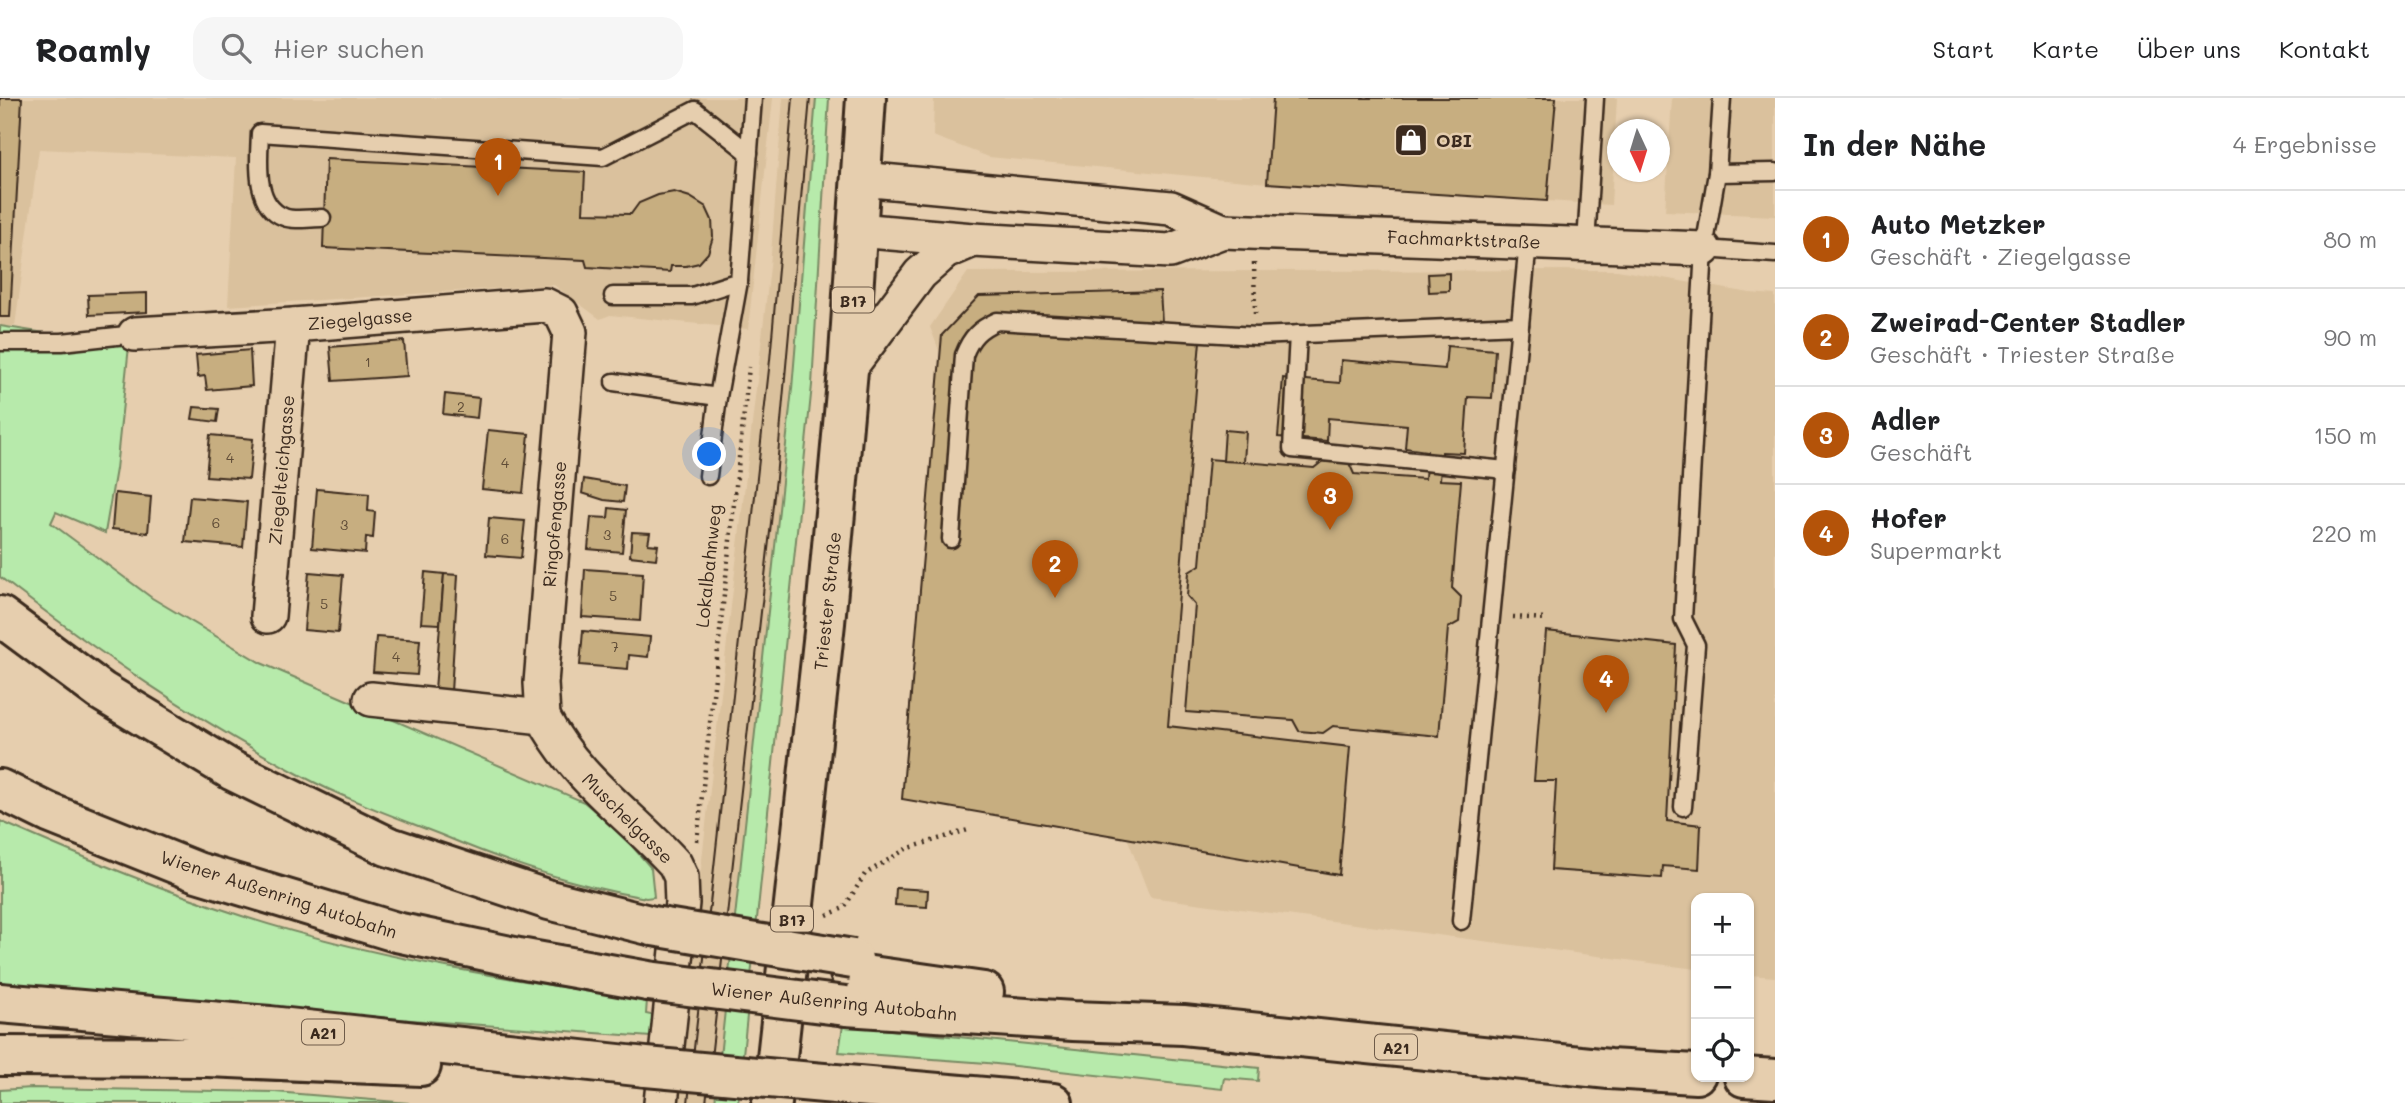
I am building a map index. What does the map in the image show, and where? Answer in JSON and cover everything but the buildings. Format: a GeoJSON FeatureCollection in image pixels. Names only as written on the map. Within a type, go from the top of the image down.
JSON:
{"type":"FeatureCollection","features":[{"type":"Feature","properties":{"kind":"main road","name":"Triester Straße"},"geometry":{"type":"LineString","coordinates":[[772,1103],[825,623],[848,370],[866,98]]}},
{"type":"Feature","properties":{"kind":"main road"},"geometry":{"type":"LineString","coordinates":[[0,616],[101,691],[233,771],[387,846],[653,933]]}},
{"type":"Feature","properties":{"kind":"main road"},"geometry":{"type":"LineString","coordinates":[[0,639],[130,729],[262,804],[438,878],[551,916],[653,933],[850,979],[1026,998],[1183,1026]]}},
{"type":"Feature","properties":{"kind":"main road","name":"Wiener Außenring Autobahn"},"geometry":{"type":"LineString","coordinates":[[0,789],[49,813],[197,872],[396,932],[648,981],[850,979],[1073,1021],[1183,1026],[1596,1068],[1691,1074]]}},
{"type":"Feature","properties":{"kind":"main road","name":"A21"},"geometry":{"type":"LineString","coordinates":[[0,1003],[270,1026],[646,1067],[1053,1103]]}},
{"type":"Feature","properties":{"kind":"main road"},"geometry":{"type":"LineString","coordinates":[[0,1056],[208,1057],[548,1072],[646,1067]]}},
{"type":"Feature","properties":{"kind":"main road"},"geometry":{"type":"LineString","coordinates":[[1754,1078],[1775,1079]]}},
{"type":"Feature","properties":{"kind":"street","name":"Fachmarktstraße"},"geometry":{"type":"LineString","coordinates":[[861,179],[1171,208],[1223,231],[1704,249]]}},
{"type":"Feature","properties":{"kind":"street","name":"Fachmarktstraße"},"geometry":{"type":"LineString","coordinates":[[858,230],[973,240],[1170,251],[1223,231]]}},
{"type":"Feature","properties":{"kind":"street"},"geometry":{"type":"LineString","coordinates":[[848,370],[920,274],[945,252],[973,240]]}},
{"type":"Feature","properties":{"kind":"street","name":"Ziegelgasse"},"geometry":{"type":"LineString","coordinates":[[135,334],[293,325],[545,304],[561,313],[570,332]]}},
{"type":"Feature","properties":{"kind":"street","name":"Ziegelteichgasse"},"geometry":{"type":"LineString","coordinates":[[268,616],[293,325]]}},
{"type":"Feature","properties":{"kind":"street","name":"Ringofengasse"},"geometry":{"type":"LineString","coordinates":[[543,717],[541,683],[570,332]]}},
{"type":"Feature","properties":{"kind":"street"},"geometry":{"type":"LineString","coordinates":[[371,699],[543,717]]}},
{"type":"Feature","properties":{"kind":"street","name":"Muschelgasse"},"geometry":{"type":"LineString","coordinates":[[543,717],[557,742],[593,787],[675,864],[681,877],[682,903],[661,1103]]}},
{"type":"Feature","properties":{"kind":"lane"},"geometry":{"type":"LineString","coordinates":[[708,476],[718,397],[739,281],[753,98]]}},
{"type":"Feature","properties":{"kind":"lane"},"geometry":{"type":"LineString","coordinates":[[1586,244],[1595,98]]}},
{"type":"Feature","properties":{"kind":"lane"},"geometry":{"type":"LineString","coordinates":[[1683,807],[1696,645],[1683,619],[1704,249],[1717,173],[1722,98]]}},
{"type":"Feature","properties":{"kind":"lane"},"geometry":{"type":"LineString","coordinates":[[322,218],[285,218],[269,207],[261,188],[260,133],[603,156],[695,110],[749,153]]}},
{"type":"Feature","properties":{"kind":"lane"},"geometry":{"type":"LineString","coordinates":[[1717,173],[1775,172]]}},
{"type":"Feature","properties":{"kind":"lane"},"geometry":{"type":"LineString","coordinates":[[1461,921],[1528,242]]}},
{"type":"Feature","properties":{"kind":"lane"},"geometry":{"type":"LineString","coordinates":[[1704,249],[1775,254]]}},
{"type":"Feature","properties":{"kind":"lane"},"geometry":{"type":"LineString","coordinates":[[613,296],[692,296],[739,281]]}},
{"type":"Feature","properties":{"kind":"lane"},"geometry":{"type":"LineString","coordinates":[[951,539],[964,355],[970,340],[983,327],[997,321],[1256,336],[1520,325]]}},
{"type":"Feature","properties":{"kind":"lane"},"geometry":{"type":"LineString","coordinates":[[0,342],[62,342],[135,334]]}},
{"type":"Feature","properties":{"kind":"lane"},"geometry":{"type":"LineString","coordinates":[[1298,334],[1292,449],[1506,470]]}},
{"type":"Feature","properties":{"kind":"lane"},"geometry":{"type":"LineString","coordinates":[[614,382],[718,397]]}},
{"type":"Feature","properties":{"kind":"path"},"geometry":{"type":"LineString","coordinates":[[1255,300],[1255,310]]}},
{"type":"Feature","properties":{"kind":"path","name":"Lokalbahnweg"},"geometry":{"type":"LineString","coordinates":[[675,864],[695,847],[699,830],[750,358]]}},
{"type":"Feature","properties":{"kind":"path"},"geometry":{"type":"LineString","coordinates":[[1528,618],[1547,619]]}},
{"type":"Feature","properties":{"kind":"path"},"geometry":{"type":"LineString","coordinates":[[793,911],[825,915],[844,908],[865,874],[906,849],[971,829]]}},
{"type":"Feature","properties":{"kind":"shaded area"},"geometry":{"type":"Polygon","coordinates":[[[0,98],[773,98],[748,329],[610,315],[600,319],[554,285],[228,306],[236,158],[39,149],[15,326],[0,326],[0,98]]]}},
{"type":"Feature","properties":{"kind":"shaded area"},"geometry":{"type":"Polygon","coordinates":[[[783,98],[816,98],[792,389],[715,1103],[674,1103],[770,267],[783,98]]]}},
{"type":"Feature","properties":{"kind":"shaded area"},"geometry":{"type":"Polygon","coordinates":[[[934,98],[1617,98],[1616,119],[1607,119],[1607,182],[1612,182],[1611,205],[1267,183],[989,157],[933,136],[934,98]]]}},
{"type":"Feature","properties":{"kind":"shaded area"},"geometry":{"type":"Polygon","coordinates":[[[1672,98],[1775,98],[1775,216],[1665,211],[1667,182],[1670,182],[1672,98]]]}},
{"type":"Feature","properties":{"kind":"shaded area"},"geometry":{"type":"Polygon","coordinates":[[[1617,270],[1775,295],[1775,977],[1754,975],[1754,893],[1691,893],[1691,968],[1150,897],[930,327],[968,272],[1617,270]]]}},
{"type":"Feature","properties":{"kind":"green space"},"geometry":{"type":"Polygon","coordinates":[[[816,98],[829,98],[812,385],[738,1103],[715,1103],[792,389],[816,98]]]}},
{"type":"Feature","properties":{"kind":"green space"},"geometry":{"type":"Polygon","coordinates":[[[0,326],[129,346],[116,469],[105,533],[56,512],[51,523],[152,598],[261,663],[584,802],[620,832],[651,868],[654,897],[646,898],[593,887],[515,863],[369,807],[318,784],[222,731],[146,683],[0,577],[0,326]]]}},
{"type":"Feature","properties":{"kind":"green space"},"geometry":{"type":"Polygon","coordinates":[[[0,821],[150,883],[211,906],[291,931],[443,966],[647,1000],[646,1014],[660,1017],[651,1037],[411,1020],[0,983],[0,821]]]}},
{"type":"Feature","properties":{"kind":"green space"},"geometry":{"type":"Polygon","coordinates":[[[843,1025],[1259,1068],[1258,1081],[1224,1078],[1222,1089],[987,1063],[839,1052],[843,1025]]]}},
{"type":"Feature","properties":{"kind":"green space"},"geometry":{"type":"Polygon","coordinates":[[[32,1088],[275,1092],[409,1103],[0,1103],[0,1090],[32,1088]]]}},
{"type":"Feature","properties":{"kind":"tram line"},"geometry":{"type":"LineString","coordinates":[[688,1103],[770,360],[793,98]]}},
{"type":"Feature","properties":{"kind":"tram line"},"geometry":{"type":"LineString","coordinates":[[706,1103],[776,478],[810,98]]}},
{"type":"Feature","properties":{"kind":"place","name":"OBI"},"geometry":{"type":"Point","coordinates":[1411,140]}},
{"type":"Feature","properties":{"kind":"place","name":"Auto Metzker"},"geometry":{"type":"Point","coordinates":[498,196]}},
{"type":"Feature","properties":{"kind":"place","name":"Adler"},"geometry":{"type":"Point","coordinates":[1330,530]}},
{"type":"Feature","properties":{"kind":"place","name":"Zweirad-Center Stadler"},"geometry":{"type":"Point","coordinates":[1055,598]}},
{"type":"Feature","properties":{"kind":"place","name":"Hofer"},"geometry":{"type":"Point","coordinates":[1606,713]}}]}
